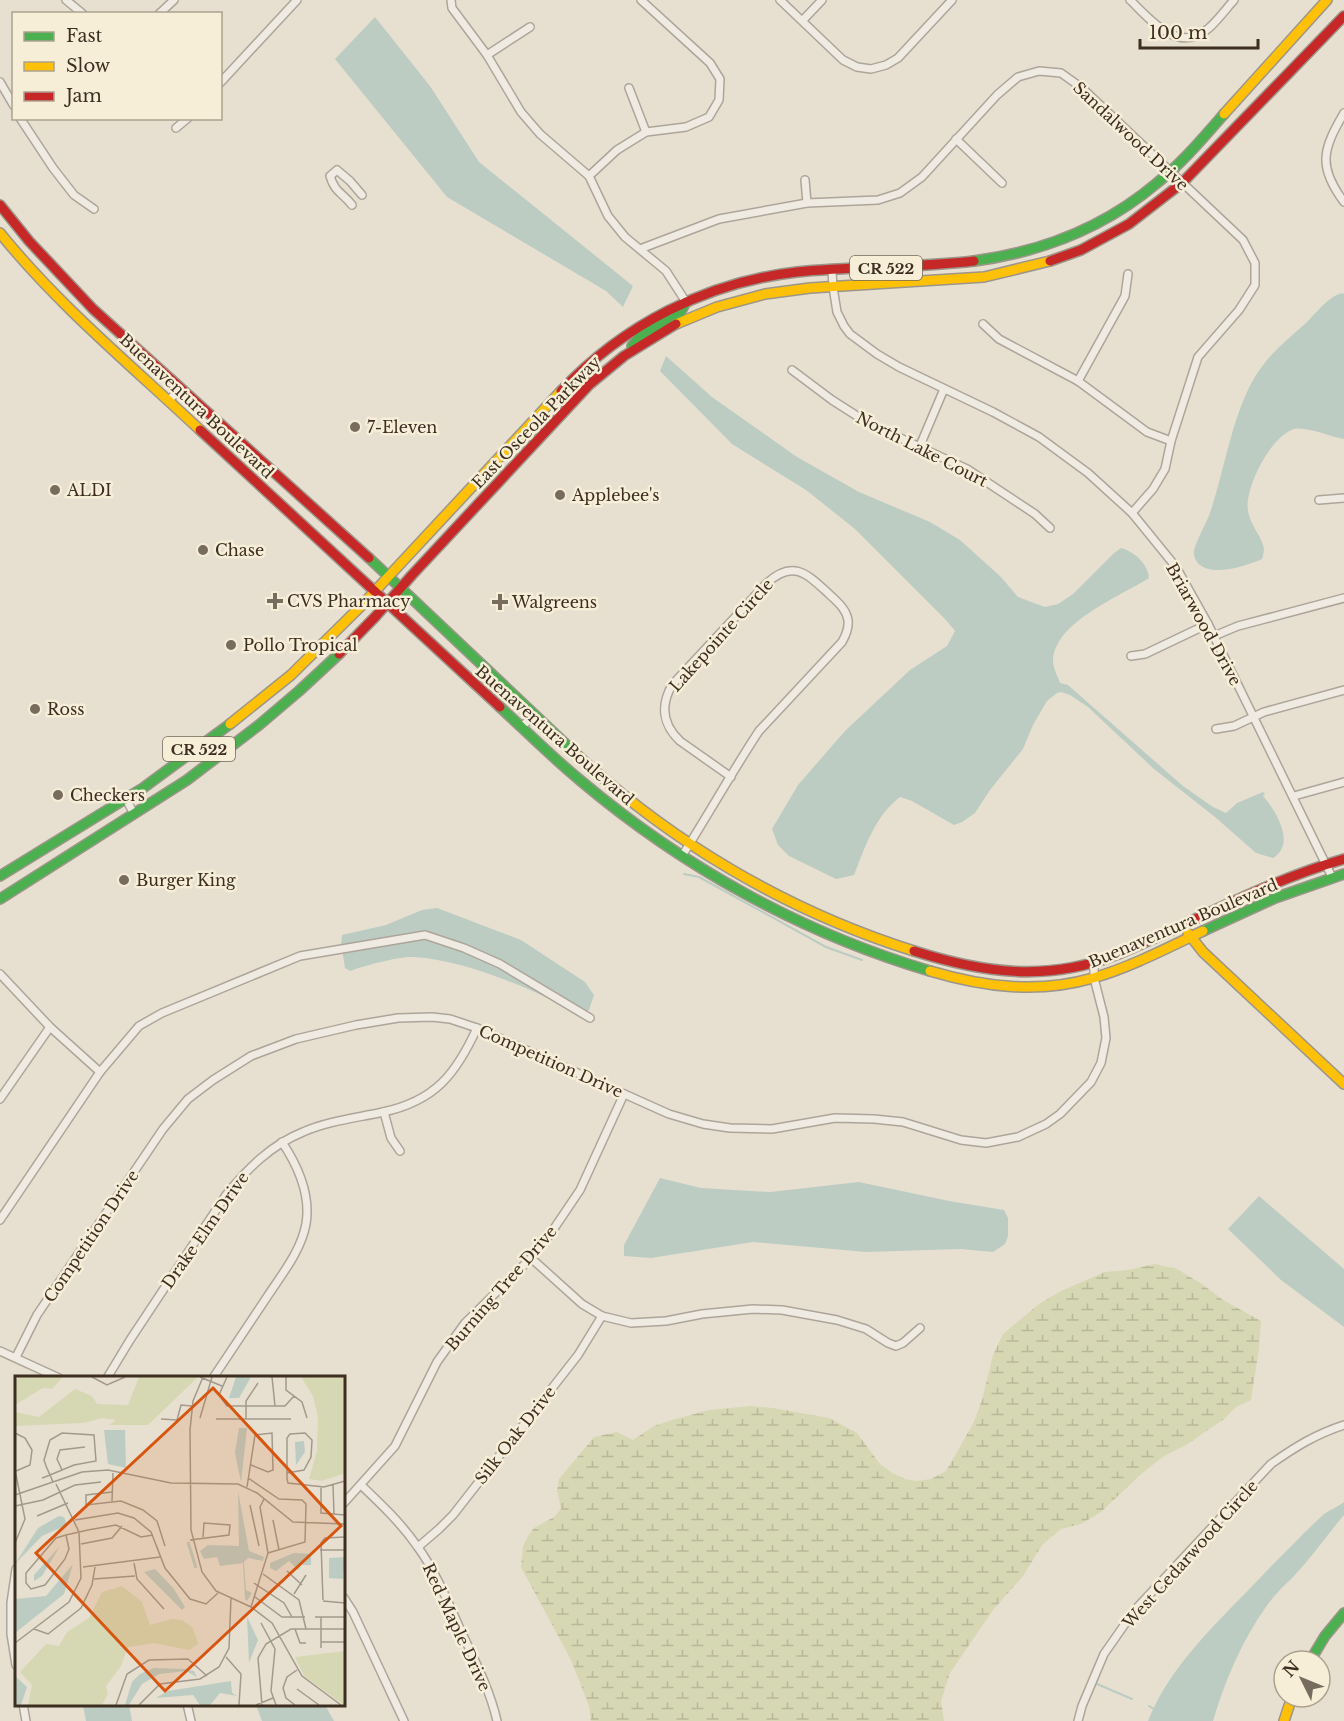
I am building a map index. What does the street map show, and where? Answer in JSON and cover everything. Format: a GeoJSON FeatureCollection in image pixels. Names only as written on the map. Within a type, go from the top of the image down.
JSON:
{"type":"FeatureCollection","features":[{"type":"Feature","properties":{"kind":"main road","name":"East Osceola Parkway"},"geometry":{"type":"LineString","coordinates":[[0,876],[177,765],[291,675],[375,592],[597,355],[623,336],[686,302],[734,284],[794,273],[959,263],[1019,253],[1055,242],[1098,223],[1144,194],[1170,172],[1328,0]]}},
{"type":"Feature","properties":{"kind":"main road","name":"East Osceola Parkway"},"geometry":{"type":"LineString","coordinates":[[0,899],[188,780],[259,725],[322,670],[387,603],[560,415],[624,356],[672,326],[717,307],[745,299],[789,290],[958,280],[1006,273],[1081,250],[1149,210],[1182,183],[1344,16]]}},
{"type":"Feature","properties":{"kind":"main road","name":"Buenaventura Boulevard"},"geometry":{"type":"LineString","coordinates":[[0,205],[23,235],[87,305],[268,466],[591,768],[627,798],[690,844],[741,876],[805,908],[906,949],[963,965],[1008,973],[1032,973],[1094,963],[1184,926],[1264,888],[1344,858]]}},
{"type":"Feature","properties":{"kind":"main road","name":"Buenaventura Boulevard"},"geometry":{"type":"LineString","coordinates":[[0,233],[50,290],[580,781],[627,819],[682,856],[736,889],[773,908],[849,943],[893,960],[957,979],[1007,987],[1062,985],[1094,978],[1128,965],[1269,901],[1344,874]]}},
{"type":"Feature","properties":{"kind":"main road"},"geometry":{"type":"LineString","coordinates":[[624,356],[641,335],[684,310],[686,302]]}},
{"type":"Feature","properties":{"kind":"main road"},"geometry":{"type":"LineString","coordinates":[[1184,926],[1203,952],[1344,1084]]}},
{"type":"Feature","properties":{"kind":"main road"},"geometry":{"type":"LineString","coordinates":[[1317,1649],[1344,1613]]}},
{"type":"Feature","properties":{"kind":"street"},"geometry":{"type":"LineString","coordinates":[[66,0],[81,12]]}},
{"type":"Feature","properties":{"kind":"street"},"geometry":{"type":"LineString","coordinates":[[161,12],[174,0]]}},
{"type":"Feature","properties":{"kind":"street"},"geometry":{"type":"LineString","coordinates":[[222,81],[297,0]]}},
{"type":"Feature","properties":{"kind":"street"},"geometry":{"type":"LineString","coordinates":[[451,0],[452,8],[487,55],[520,112],[540,134],[589,176],[608,216],[625,237],[666,271],[686,302]]}},
{"type":"Feature","properties":{"kind":"street"},"geometry":{"type":"LineString","coordinates":[[589,176],[617,150],[646,132],[686,127],[709,117],[719,100],[720,79],[710,63],[641,0]]}},
{"type":"Feature","properties":{"kind":"street"},"geometry":{"type":"LineString","coordinates":[[780,0],[843,60],[857,67],[871,69],[886,65],[898,58],[952,0]]}},
{"type":"Feature","properties":{"kind":"street"},"geometry":{"type":"LineString","coordinates":[[803,20],[822,0]]}},
{"type":"Feature","properties":{"kind":"street"},"geometry":{"type":"LineString","coordinates":[[1130,0],[1167,33],[1180,38],[1188,38],[1209,28],[1234,0]]}},
{"type":"Feature","properties":{"kind":"street"},"geometry":{"type":"LineString","coordinates":[[487,55],[530,27]]}},
{"type":"Feature","properties":{"kind":"street","name":"Sandalwood Drive"},"geometry":{"type":"LineString","coordinates":[[640,249],[719,219],[807,203],[878,200],[900,193],[922,177],[997,95],[1018,77],[1039,71],[1061,73],[1082,88],[1243,240],[1255,264],[1256,285],[1239,310],[1198,357],[1171,441],[1165,469],[1153,489],[1132,513]]}},
{"type":"Feature","properties":{"kind":"street"},"geometry":{"type":"LineString","coordinates":[[0,82],[12,103]]}},
{"type":"Feature","properties":{"kind":"street"},"geometry":{"type":"LineString","coordinates":[[629,88],[646,132]]}},
{"type":"Feature","properties":{"kind":"street"},"geometry":{"type":"LineString","coordinates":[[1344,113],[1330,138],[1325,160],[1332,187],[1344,202]]}},
{"type":"Feature","properties":{"kind":"street"},"geometry":{"type":"LineString","coordinates":[[22,120],[53,168],[74,195],[94,209]]}},
{"type":"Feature","properties":{"kind":"street"},"geometry":{"type":"LineString","coordinates":[[176,129],[186,120]]}},
{"type":"Feature","properties":{"kind":"street"},"geometry":{"type":"LineString","coordinates":[[956,140],[1002,183]]}},
{"type":"Feature","properties":{"kind":"street"},"geometry":{"type":"LineString","coordinates":[[352,205],[333,188],[330,176],[337,170],[362,195]]}},
{"type":"Feature","properties":{"kind":"street"},"geometry":{"type":"LineString","coordinates":[[804,180],[807,203]]}},
{"type":"Feature","properties":{"kind":"street","name":"Briarwood Drive"},"geometry":{"type":"LineString","coordinates":[[832,271],[835,303],[840,319],[850,334],[899,368],[993,412],[1039,437],[1089,473],[1132,513],[1176,567],[1208,624],[1332,877]]}},
{"type":"Feature","properties":{"kind":"street"},"geometry":{"type":"LineString","coordinates":[[1078,381],[1125,296],[1128,274]]}},
{"type":"Feature","properties":{"kind":"street"},"geometry":{"type":"LineString","coordinates":[[983,324],[999,339],[1078,381],[1147,432],[1171,441]]}},
{"type":"Feature","properties":{"kind":"street","name":"North Lake Court"},"geometry":{"type":"LineString","coordinates":[[792,370],[868,423],[967,469],[1035,514],[1050,528]]}},
{"type":"Feature","properties":{"kind":"street"},"geometry":{"type":"LineString","coordinates":[[169,400],[180,388]]}},
{"type":"Feature","properties":{"kind":"street"},"geometry":{"type":"LineString","coordinates":[[919,448],[944,389]]}},
{"type":"Feature","properties":{"kind":"street"},"geometry":{"type":"LineString","coordinates":[[553,400],[560,415]]}},
{"type":"Feature","properties":{"kind":"street"},"geometry":{"type":"LineString","coordinates":[[1319,500],[1344,498]]}},
{"type":"Feature","properties":{"kind":"street","name":"Lakepointe Circle"},"geometry":{"type":"LineString","coordinates":[[682,856],[690,844],[731,777],[759,731],[842,642],[847,630],[848,620],[844,609],[811,578],[800,571],[781,572],[767,583],[672,685],[664,702],[665,718],[673,734],[731,777]]}},
{"type":"Feature","properties":{"kind":"street"},"geometry":{"type":"LineString","coordinates":[[1214,636],[1238,626],[1344,598]]}},
{"type":"Feature","properties":{"kind":"street"},"geometry":{"type":"LineString","coordinates":[[1131,656],[1145,654],[1208,624]]}},
{"type":"Feature","properties":{"kind":"street"},"geometry":{"type":"LineString","coordinates":[[1216,729],[1234,726],[1254,716],[1344,690]]}},
{"type":"Feature","properties":{"kind":"street"},"geometry":{"type":"LineString","coordinates":[[521,728],[535,715]]}},
{"type":"Feature","properties":{"kind":"street"},"geometry":{"type":"LineString","coordinates":[[1294,796],[1344,782]]}},
{"type":"Feature","properties":{"kind":"street"},"geometry":{"type":"LineString","coordinates":[[126,799],[134,814]]}},
{"type":"Feature","properties":{"kind":"street"},"geometry":{"type":"LineString","coordinates":[[0,1220],[100,1072],[139,1026],[162,1013],[300,956],[425,935],[464,948],[500,964],[590,1018]]}},
{"type":"Feature","properties":{"kind":"street","name":"Competition Drive"},"geometry":{"type":"LineString","coordinates":[[16,1357],[38,1316],[163,1129],[188,1099],[251,1056],[296,1039],[398,1018],[450,1019],[477,1028],[669,1114],[704,1124],[730,1128],[772,1129],[835,1118],[874,1119],[903,1122],[961,1140],[986,1143],[1018,1137],[1046,1125],[1091,1082],[1101,1063],[1106,1038],[1105,1022],[1094,978],[1094,963]]}},
{"type":"Feature","properties":{"kind":"street"},"geometry":{"type":"LineString","coordinates":[[0,974],[50,1027],[100,1072]]}},
{"type":"Feature","properties":{"kind":"street"},"geometry":{"type":"LineString","coordinates":[[0,1099],[50,1027]]}},
{"type":"Feature","properties":{"kind":"street","name":"Drake Elm Drive"},"geometry":{"type":"LineString","coordinates":[[108,1376],[129,1340],[226,1195],[244,1172],[282,1142],[316,1127],[404,1107],[426,1096],[456,1068],[465,1055],[477,1028]]}},
{"type":"Feature","properties":{"kind":"street","name":"Burning Tree Drive"},"geometry":{"type":"LineString","coordinates":[[345,1502],[395,1446],[437,1362],[465,1323],[531,1258],[551,1233],[579,1190],[624,1094]]}},
{"type":"Feature","properties":{"kind":"street"},"geometry":{"type":"LineString","coordinates":[[384,1112],[391,1138],[400,1151]]}},
{"type":"Feature","properties":{"kind":"street"},"geometry":{"type":"LineString","coordinates":[[214,1376],[296,1254],[306,1224],[307,1201],[302,1177],[282,1142]]}},
{"type":"Feature","properties":{"kind":"street"},"geometry":{"type":"LineString","coordinates":[[531,1258],[582,1304],[602,1316],[631,1323],[666,1321],[702,1314],[753,1309],[782,1310],[837,1320],[866,1329],[896,1346],[920,1328]]}},
{"type":"Feature","properties":{"kind":"street","name":"Silk Oak Drive"},"geometry":{"type":"LineString","coordinates":[[418,1547],[453,1515],[578,1354],[602,1316]]}},
{"type":"Feature","properties":{"kind":"street"},"geometry":{"type":"LineString","coordinates":[[0,1351],[57,1376]]}},
{"type":"Feature","properties":{"kind":"street","name":"West Cedarwood Circle"},"geometry":{"type":"LineString","coordinates":[[1078,1721],[1104,1654],[1134,1611],[1271,1464],[1297,1445],[1344,1425]]}},
{"type":"Feature","properties":{"kind":"street","name":"Red Maple Drive"},"geometry":{"type":"LineString","coordinates":[[362,1485],[394,1517],[418,1547],[442,1588],[481,1675],[497,1721]]}},
{"type":"Feature","properties":{"kind":"street"},"geometry":{"type":"LineString","coordinates":[[15,1576],[11,1603],[11,1634],[15,1659]]}},
{"type":"Feature","properties":{"kind":"street"},"geometry":{"type":"LineString","coordinates":[[345,1600],[404,1721]]}},
{"type":"Feature","properties":{"kind":"street"},"geometry":{"type":"LineString","coordinates":[[23,1706],[26,1721]]}},
{"type":"Feature","properties":{"kind":"street"},"geometry":{"type":"LineString","coordinates":[[187,1706],[191,1721]]}},
{"type":"Feature","properties":{"kind":"green space"},"geometry":{"type":"Polygon","coordinates":[[[1155,1264],[1177,1269],[1223,1300],[1261,1321],[1251,1400],[1236,1407],[1224,1419],[1186,1445],[1164,1456],[1101,1512],[1081,1524],[1061,1529],[1042,1545],[1023,1576],[993,1610],[950,1673],[941,1701],[944,1721],[591,1721],[589,1706],[571,1660],[521,1567],[523,1546],[528,1536],[534,1528],[554,1517],[561,1509],[557,1490],[559,1479],[594,1437],[617,1432],[633,1440],[654,1426],[709,1410],[751,1406],[773,1408],[829,1418],[857,1433],[880,1464],[892,1473],[917,1481],[931,1479],[946,1471],[973,1424],[982,1400],[993,1355],[1003,1334],[1039,1304],[1061,1291],[1105,1272],[1155,1264]]]}},
{"type":"Feature","properties":{"kind":"shaded area"},"geometry":{"type":"Polygon","coordinates":[[[375,17],[430,86],[479,162],[633,286],[623,307],[606,291],[447,197],[335,59],[375,17]]]}},
{"type":"Feature","properties":{"kind":"shaded area"},"geometry":{"type":"Polygon","coordinates":[[[1344,294],[1344,439],[1299,428],[1285,434],[1268,452],[1250,489],[1248,511],[1263,545],[1262,559],[1224,570],[1205,568],[1198,563],[1194,552],[1210,513],[1235,424],[1248,390],[1261,367],[1273,353],[1328,301],[1344,294]]]}},
{"type":"Feature","properties":{"kind":"shaded area"},"geometry":{"type":"Polygon","coordinates":[[[666,356],[712,397],[797,457],[859,492],[930,522],[960,540],[1001,577],[1018,597],[1045,607],[1058,604],[1073,594],[1121,548],[1136,556],[1146,568],[1149,578],[1091,612],[1064,634],[1056,647],[1053,661],[1060,683],[1068,685],[1183,786],[1213,807],[1226,813],[1237,803],[1263,792],[1265,794],[1263,796],[1274,810],[1282,828],[1284,836],[1280,852],[1273,858],[1256,853],[1154,769],[1088,707],[1061,692],[1047,701],[1023,749],[975,813],[962,822],[954,825],[912,801],[900,797],[877,823],[854,875],[836,879],[789,856],[778,845],[772,829],[798,785],[845,731],[910,670],[947,646],[955,631],[855,529],[806,490],[732,444],[660,371],[666,356]]]}},
{"type":"Feature","properties":{"kind":"shaded area"},"geometry":{"type":"Polygon","coordinates":[[[437,908],[521,940],[585,982],[594,995],[589,1010],[583,1013],[504,979],[439,960],[407,957],[350,971],[345,968],[341,944],[342,935],[386,925],[422,910],[437,908]]]}},
{"type":"Feature","properties":{"kind":"shaded area"},"geometry":{"type":"Polygon","coordinates":[[[660,1178],[701,1188],[770,1192],[859,1182],[1004,1210],[1008,1218],[1008,1236],[1005,1244],[993,1252],[960,1249],[866,1252],[753,1242],[651,1258],[624,1256],[624,1245],[660,1178]]]}},
{"type":"Feature","properties":{"kind":"shaded area"},"geometry":{"type":"Polygon","coordinates":[[[1259,1196],[1344,1269],[1344,1327],[1281,1280],[1228,1229],[1259,1196]]]}},
{"type":"Feature","properties":{"kind":"shaded area"},"geometry":{"type":"Polygon","coordinates":[[[1344,1502],[1344,1515],[1257,1620],[1228,1677],[1213,1721],[1148,1721],[1169,1681],[1196,1645],[1304,1533],[1324,1514],[1344,1502]]]}},
{"type":"Feature","properties":{"kind":"shaded area"},"geometry":{"type":"Polygon","coordinates":[[[83,1706],[129,1706],[132,1721],[86,1721],[83,1706]]]}},
{"type":"Feature","properties":{"kind":"shaded area"},"geometry":{"type":"Polygon","coordinates":[[[256,1706],[326,1706],[334,1721],[262,1721],[256,1706]]]}},
{"type":"Feature","properties":{"kind":"waterway"},"geometry":{"type":"LineString","coordinates":[[684,874],[699,877],[826,947],[862,960]]}},
{"type":"Feature","properties":{"kind":"waterway"},"geometry":{"type":"LineString","coordinates":[[1097,1684],[1132,1699]]}},
{"type":"Feature","properties":{"kind":"waterway"},"geometry":{"type":"LineString","coordinates":[[1149,1706],[1154,1709]]}},
{"type":"Feature","properties":{"kind":"traffic: fast"},"geometry":{"type":"LineString","coordinates":[[974,261],[1048,244],[1094,225],[1137,199],[1166,175],[1224,114]]}},
{"type":"Feature","properties":{"kind":"traffic: fast"},"geometry":{"type":"LineString","coordinates":[[632,346],[641,335],[680,313],[686,302]]}},
{"type":"Feature","properties":{"kind":"traffic: fast"},"geometry":{"type":"LineString","coordinates":[[369,558],[572,750]]}},
{"type":"Feature","properties":{"kind":"traffic: fast"},"geometry":{"type":"LineString","coordinates":[[0,899],[187,780],[259,725],[339,654]]}},
{"type":"Feature","properties":{"kind":"traffic: fast"},"geometry":{"type":"LineString","coordinates":[[500,707],[581,781],[661,842],[702,869],[790,917],[882,955],[930,971]]}},
{"type":"Feature","properties":{"kind":"traffic: fast"},"geometry":{"type":"LineString","coordinates":[[0,876],[143,788],[230,724]]}},
{"type":"Feature","properties":{"kind":"traffic: fast"},"geometry":{"type":"LineString","coordinates":[[1203,931],[1275,898],[1344,874]]}},
{"type":"Feature","properties":{"kind":"traffic: fast"},"geometry":{"type":"LineString","coordinates":[[1317,1649],[1344,1613]]}},
{"type":"Feature","properties":{"kind":"traffic: slow"},"geometry":{"type":"LineString","coordinates":[[1224,114],[1327,0]]}},
{"type":"Feature","properties":{"kind":"traffic: slow"},"geometry":{"type":"LineString","coordinates":[[0,233],[71,311],[200,430]]}},
{"type":"Feature","properties":{"kind":"traffic: slow"},"geometry":{"type":"LineString","coordinates":[[676,324],[717,307],[765,294],[810,288],[984,277],[1050,261]]}},
{"type":"Feature","properties":{"kind":"traffic: slow"},"geometry":{"type":"LineString","coordinates":[[230,724],[291,675],[362,605],[561,391]]}},
{"type":"Feature","properties":{"kind":"traffic: slow"},"geometry":{"type":"LineString","coordinates":[[572,750],[648,814],[731,870],[820,916],[914,951]]}},
{"type":"Feature","properties":{"kind":"traffic: slow"},"geometry":{"type":"LineString","coordinates":[[930,971],[950,977],[1011,987],[1052,986],[1093,978],[1121,968],[1203,931]]}},
{"type":"Feature","properties":{"kind":"traffic: slow"},"geometry":{"type":"LineString","coordinates":[[1188,933],[1203,952],[1344,1084]]}},
{"type":"Feature","properties":{"kind":"traffic: slow"},"geometry":{"type":"LineString","coordinates":[[1284,1721],[1288,1709]]}},
{"type":"Feature","properties":{"kind":"traffic: jam"},"geometry":{"type":"LineString","coordinates":[[1050,261],[1081,250],[1129,224],[1182,183],[1344,16]]}},
{"type":"Feature","properties":{"kind":"traffic: jam"},"geometry":{"type":"LineString","coordinates":[[0,205],[29,241],[93,309],[369,558]]}},
{"type":"Feature","properties":{"kind":"traffic: jam"},"geometry":{"type":"LineString","coordinates":[[561,391],[585,367],[639,327],[668,310],[731,286],[764,277],[797,272],[974,261]]}},
{"type":"Feature","properties":{"kind":"traffic: jam"},"geometry":{"type":"LineString","coordinates":[[339,654],[590,384],[624,356],[676,324]]}},
{"type":"Feature","properties":{"kind":"traffic: jam"},"geometry":{"type":"LineString","coordinates":[[200,430],[500,707]]}},
{"type":"Feature","properties":{"kind":"traffic: jam"},"geometry":{"type":"LineString","coordinates":[[914,951],[965,965],[990,969],[1015,971],[1065,969],[1116,955],[1285,879],[1344,859]]}},
{"type":"Feature","properties":{"kind":"place","name":"7-Eleven"},"geometry":{"type":"Point","coordinates":[355,427]}},
{"type":"Feature","properties":{"kind":"place","name":"ALDI"},"geometry":{"type":"Point","coordinates":[55,490]}},
{"type":"Feature","properties":{"kind":"place","name":"Applebee's"},"geometry":{"type":"Point","coordinates":[560,495]}},
{"type":"Feature","properties":{"kind":"place","name":"Chase"},"geometry":{"type":"Point","coordinates":[203,550]}},
{"type":"Feature","properties":{"kind":"place","name":"CVS Pharmacy"},"geometry":{"type":"Point","coordinates":[275,601]}},
{"type":"Feature","properties":{"kind":"place","name":"Walgreens"},"geometry":{"type":"Point","coordinates":[500,602]}},
{"type":"Feature","properties":{"kind":"place","name":"Pollo Tropical"},"geometry":{"type":"Point","coordinates":[231,645]}},
{"type":"Feature","properties":{"kind":"place","name":"Ross"},"geometry":{"type":"Point","coordinates":[35,709]}},
{"type":"Feature","properties":{"kind":"place","name":"Checkers"},"geometry":{"type":"Point","coordinates":[58,795]}},
{"type":"Feature","properties":{"kind":"place","name":"Burger King"},"geometry":{"type":"Point","coordinates":[124,880]}}]}
